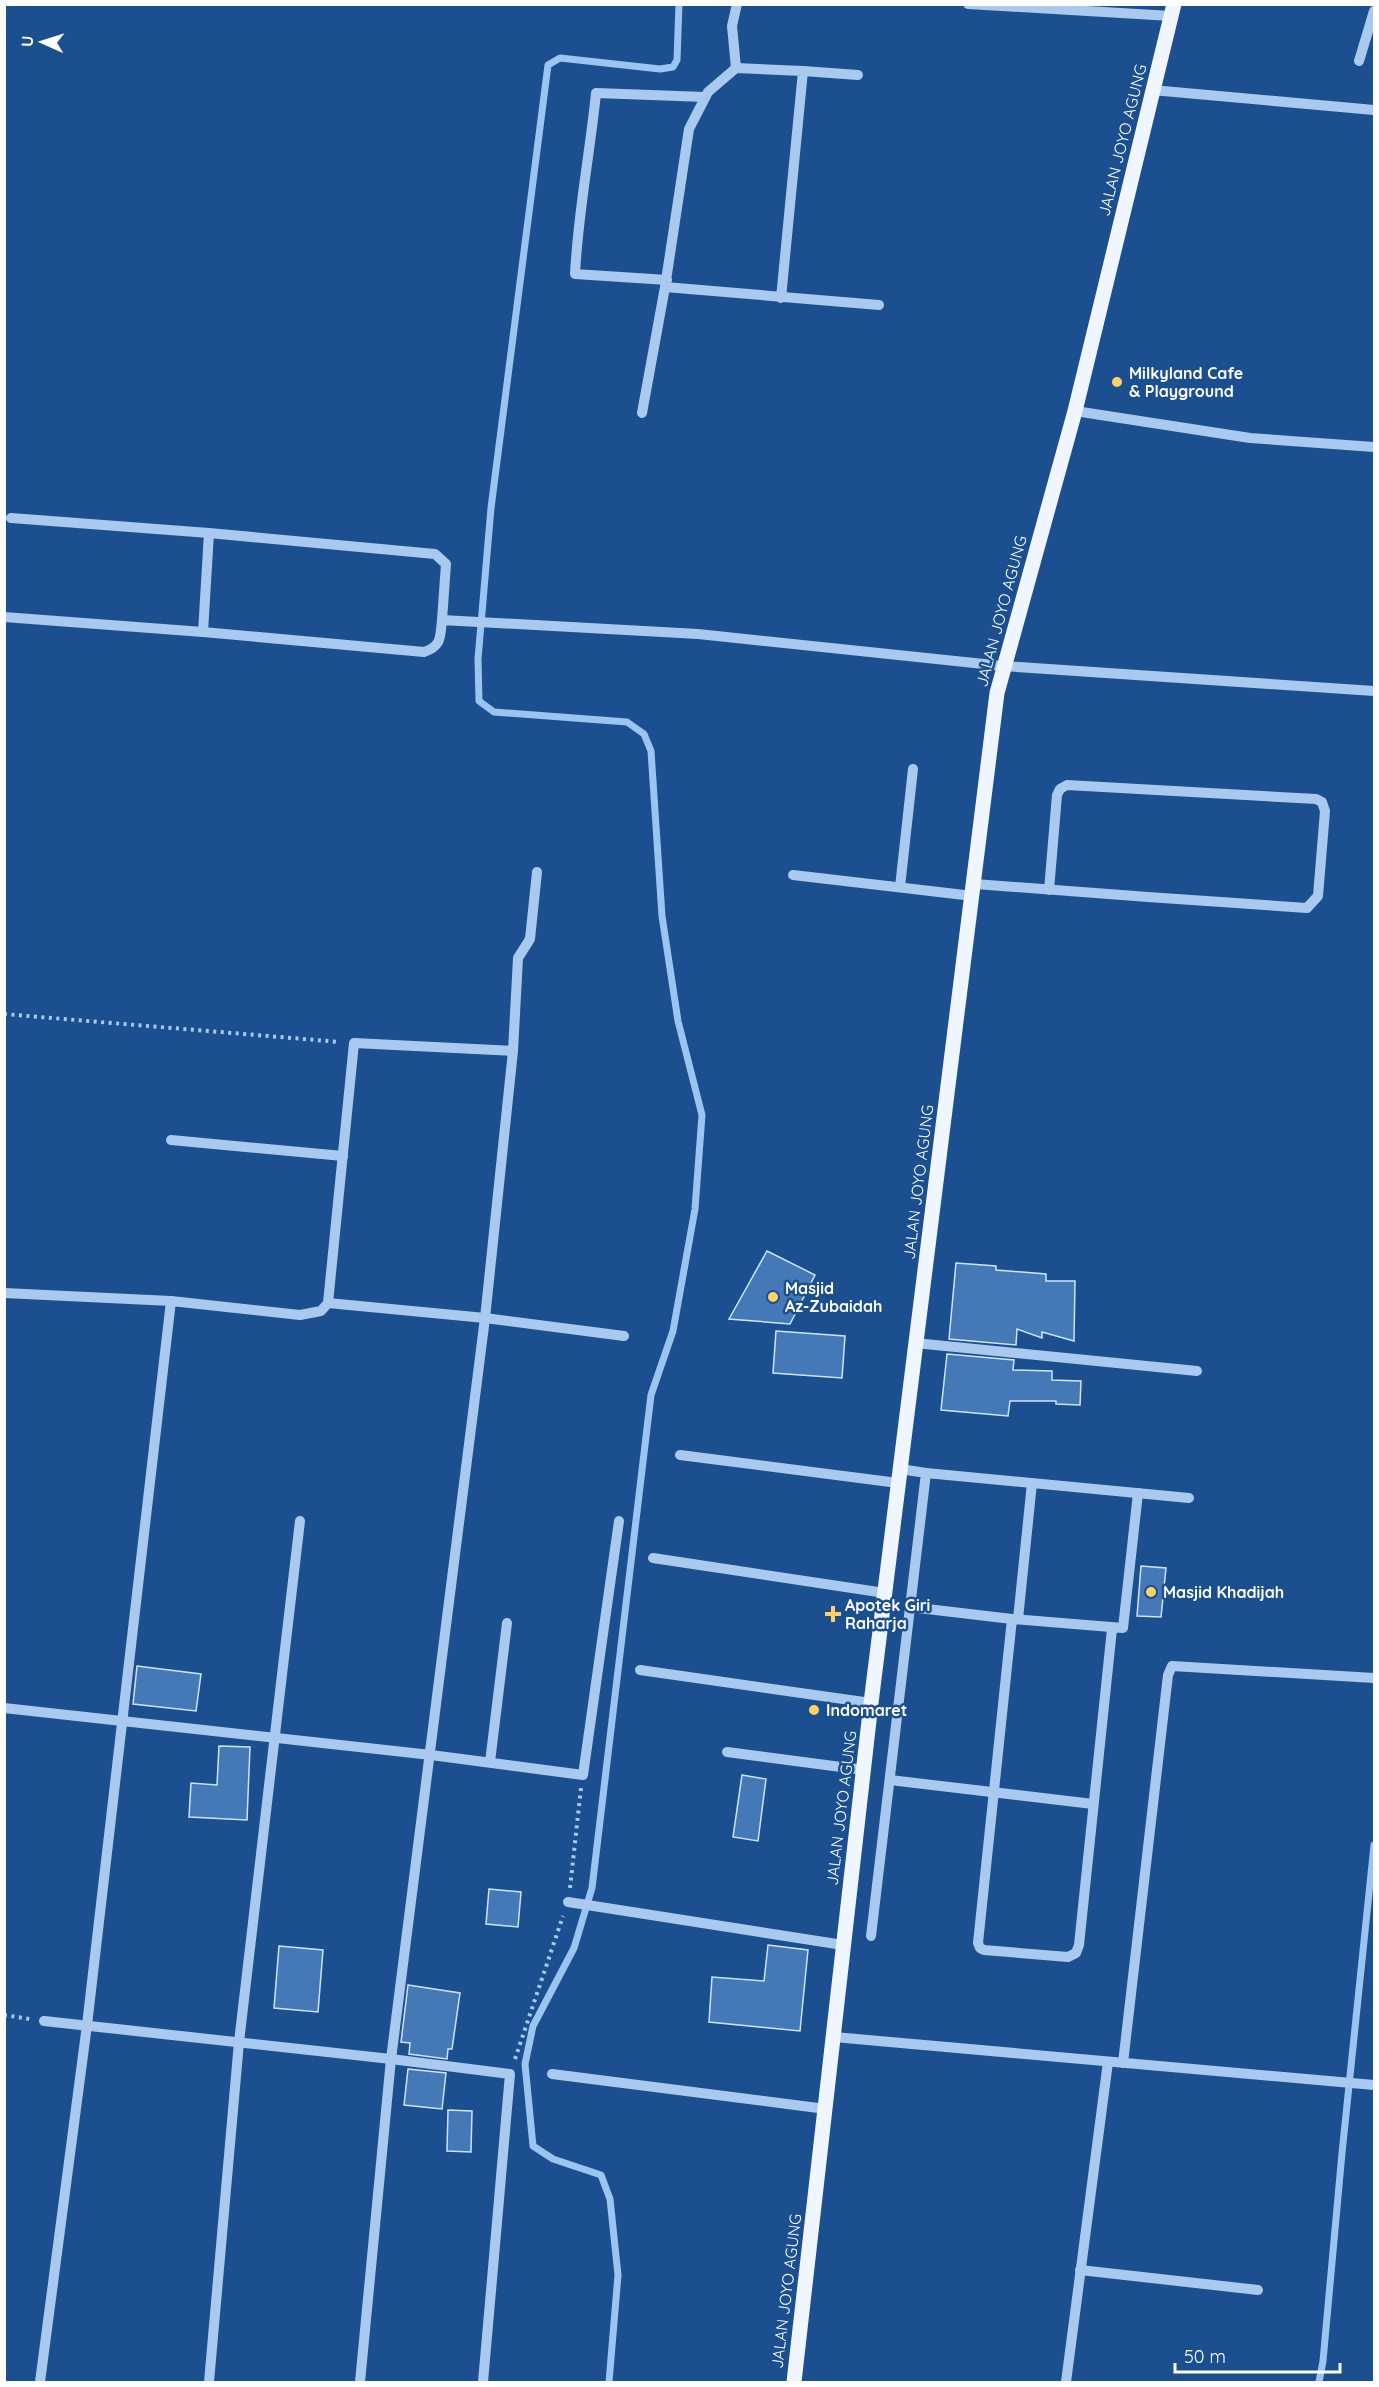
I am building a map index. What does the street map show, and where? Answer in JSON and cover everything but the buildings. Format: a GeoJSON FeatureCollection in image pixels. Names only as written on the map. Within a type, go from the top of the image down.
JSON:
{"type":"FeatureCollection","features":[{"type":"Feature","properties":{"kind":"main road","name":"JALAN JOYO AGUNG"},"geometry":{"type":"LineString","coordinates":[[794,2382],[871,1703],[997,693],[1075,411],[1173,10]]}},
{"type":"Feature","properties":{"kind":"street"},"geometry":{"type":"LineString","coordinates":[[736,68],[732,26],[737,4]]}},
{"type":"Feature","properties":{"kind":"street"},"geometry":{"type":"LineString","coordinates":[[968,4],[1173,10]]}},
{"type":"Feature","properties":{"kind":"street"},"geometry":{"type":"LineString","coordinates":[[1359,60],[1374,10]]}},
{"type":"Feature","properties":{"kind":"street"},"geometry":{"type":"LineString","coordinates":[[642,413],[666,283],[689,129],[705,97],[718,80],[736,68],[858,75]]}},
{"type":"Feature","properties":{"kind":"street"},"geometry":{"type":"LineString","coordinates":[[781,298],[803,71]]}},
{"type":"Feature","properties":{"kind":"street"},"geometry":{"type":"LineString","coordinates":[[1152,90],[1374,110]]}},
{"type":"Feature","properties":{"kind":"street"},"geometry":{"type":"LineString","coordinates":[[705,97],[596,93],[574,274],[781,298],[879,305]]}},
{"type":"Feature","properties":{"kind":"street"},"geometry":{"type":"LineString","coordinates":[[1075,411],[1250,438],[1374,447]]}},
{"type":"Feature","properties":{"kind":"street"},"geometry":{"type":"LineString","coordinates":[[4,617],[424,652],[434,649],[439,642],[446,564],[435,554],[209,533],[11,518]]}},
{"type":"Feature","properties":{"kind":"street"},"geometry":{"type":"LineString","coordinates":[[203,632],[209,533]]}},
{"type":"Feature","properties":{"kind":"street"},"geometry":{"type":"LineString","coordinates":[[442,620],[698,634],[1003,666],[1374,691]]}},
{"type":"Feature","properties":{"kind":"street"},"geometry":{"type":"LineString","coordinates":[[900,887],[913,769]]}},
{"type":"Feature","properties":{"kind":"street"},"geometry":{"type":"LineString","coordinates":[[792,875],[900,887],[1048,890],[1307,908],[1318,896],[1325,811],[1322,802],[1316,799],[1067,785],[1060,789],[1057,795],[1048,890]]}},
{"type":"Feature","properties":{"kind":"street"},"geometry":{"type":"LineString","coordinates":[[360,2382],[391,2059],[485,1318],[513,1051],[518,958],[530,939],[537,872]]}},
{"type":"Feature","properties":{"kind":"street"},"geometry":{"type":"LineString","coordinates":[[4,1293],[171,1301],[300,1315],[321,1311],[328,1303],[354,1043],[513,1051]]}},
{"type":"Feature","properties":{"kind":"street"},"geometry":{"type":"LineString","coordinates":[[171,1140],[343,1156]]}},
{"type":"Feature","properties":{"kind":"street"},"geometry":{"type":"LineString","coordinates":[[40,2382],[87,2025],[171,1301]]}},
{"type":"Feature","properties":{"kind":"street"},"geometry":{"type":"LineString","coordinates":[[328,1303],[485,1318],[624,1336]]}},
{"type":"Feature","properties":{"kind":"street"},"geometry":{"type":"LineString","coordinates":[[915,1343],[1197,1371]]}},
{"type":"Feature","properties":{"kind":"street"},"geometry":{"type":"LineString","coordinates":[[680,1455],[899,1476],[926,1473],[1189,1498]]}},
{"type":"Feature","properties":{"kind":"street"},"geometry":{"type":"LineString","coordinates":[[871,1936],[926,1473]]}},
{"type":"Feature","properties":{"kind":"street"},"geometry":{"type":"LineString","coordinates":[[1032,1483],[978,1943],[984,1950],[1068,1957],[1076,1953],[1079,1945],[1112,1629]]}},
{"type":"Feature","properties":{"kind":"street"},"geometry":{"type":"LineString","coordinates":[[910,1607],[1112,1629],[1123,1628],[1138,1493]]}},
{"type":"Feature","properties":{"kind":"street"},"geometry":{"type":"LineString","coordinates":[[209,2382],[239,2042],[300,1521]]}},
{"type":"Feature","properties":{"kind":"street"},"geometry":{"type":"LineString","coordinates":[[4,1708],[430,1755],[583,1775],[619,1521]]}},
{"type":"Feature","properties":{"kind":"street"},"geometry":{"type":"LineString","coordinates":[[653,1558],[885,1593]]}},
{"type":"Feature","properties":{"kind":"street"},"geometry":{"type":"LineString","coordinates":[[490,1762],[507,1623]]}},
{"type":"Feature","properties":{"kind":"street"},"geometry":{"type":"LineString","coordinates":[[1123,2063],[1168,1675],[1172,1666],[1374,1678]]}},
{"type":"Feature","properties":{"kind":"street"},"geometry":{"type":"LineString","coordinates":[[640,1670],[871,1703]]}},
{"type":"Feature","properties":{"kind":"street"},"geometry":{"type":"LineString","coordinates":[[726,1752],[864,1770]]}},
{"type":"Feature","properties":{"kind":"street"},"geometry":{"type":"LineString","coordinates":[[890,1780],[1093,1804]]}},
{"type":"Feature","properties":{"kind":"street"},"geometry":{"type":"LineString","coordinates":[[572,1903],[843,1945]]}},
{"type":"Feature","properties":{"kind":"street"},"geometry":{"type":"LineString","coordinates":[[44,2021],[510,2074],[483,2382]]}},
{"type":"Feature","properties":{"kind":"street"},"geometry":{"type":"LineString","coordinates":[[834,2037],[1374,2085]]}},
{"type":"Feature","properties":{"kind":"street"},"geometry":{"type":"LineString","coordinates":[[1066,2382],[1108,2062]]}},
{"type":"Feature","properties":{"kind":"street"},"geometry":{"type":"LineString","coordinates":[[552,2074],[826,2109]]}},
{"type":"Feature","properties":{"kind":"street"},"geometry":{"type":"LineString","coordinates":[[1080,2270],[1258,2290]]}},
{"type":"Feature","properties":{"kind":"path"},"geometry":{"type":"LineString","coordinates":[[4,1014],[354,1043]]}},
{"type":"Feature","properties":{"kind":"path"},"geometry":{"type":"LineString","coordinates":[[510,2074],[520,2039],[572,1903],[583,1775]]}},
{"type":"Feature","properties":{"kind":"path"},"geometry":{"type":"LineString","coordinates":[[4,2015],[44,2021]]}},
{"type":"Feature","properties":{"kind":"waterway"},"geometry":{"type":"LineString","coordinates":[[609,2382],[618,2275],[610,2199],[601,2175],[553,2159],[533,2146],[525,2064],[533,2026],[574,1948],[592,1888],[651,1395],[673,1331],[695,1209],[702,1115],[678,1021],[662,916],[651,751],[644,734],[627,722],[494,712],[479,701],[478,659],[491,508],[548,65],[560,58],[660,69],[673,67],[677,60],[679,4]]}},
{"type":"Feature","properties":{"kind":"waterway"},"geometry":{"type":"LineString","coordinates":[[1319,2382],[1323,2361],[1374,1845]]}},
{"type":"Feature","properties":{"kind":"place","name":"Milkyland Cafe & Playground"},"geometry":{"type":"Point","coordinates":[1117,382]}},
{"type":"Feature","properties":{"kind":"place","name":"Masjid Az-Zubaidah"},"geometry":{"type":"Point","coordinates":[773,1297]}},
{"type":"Feature","properties":{"kind":"place","name":"Masjid Khadijah"},"geometry":{"type":"Point","coordinates":[1151,1592]}},
{"type":"Feature","properties":{"kind":"place","name":"Apotek Giri Raharja"},"geometry":{"type":"Point","coordinates":[833,1614]}},
{"type":"Feature","properties":{"kind":"place","name":"Indomaret"},"geometry":{"type":"Point","coordinates":[814,1710]}}]}
